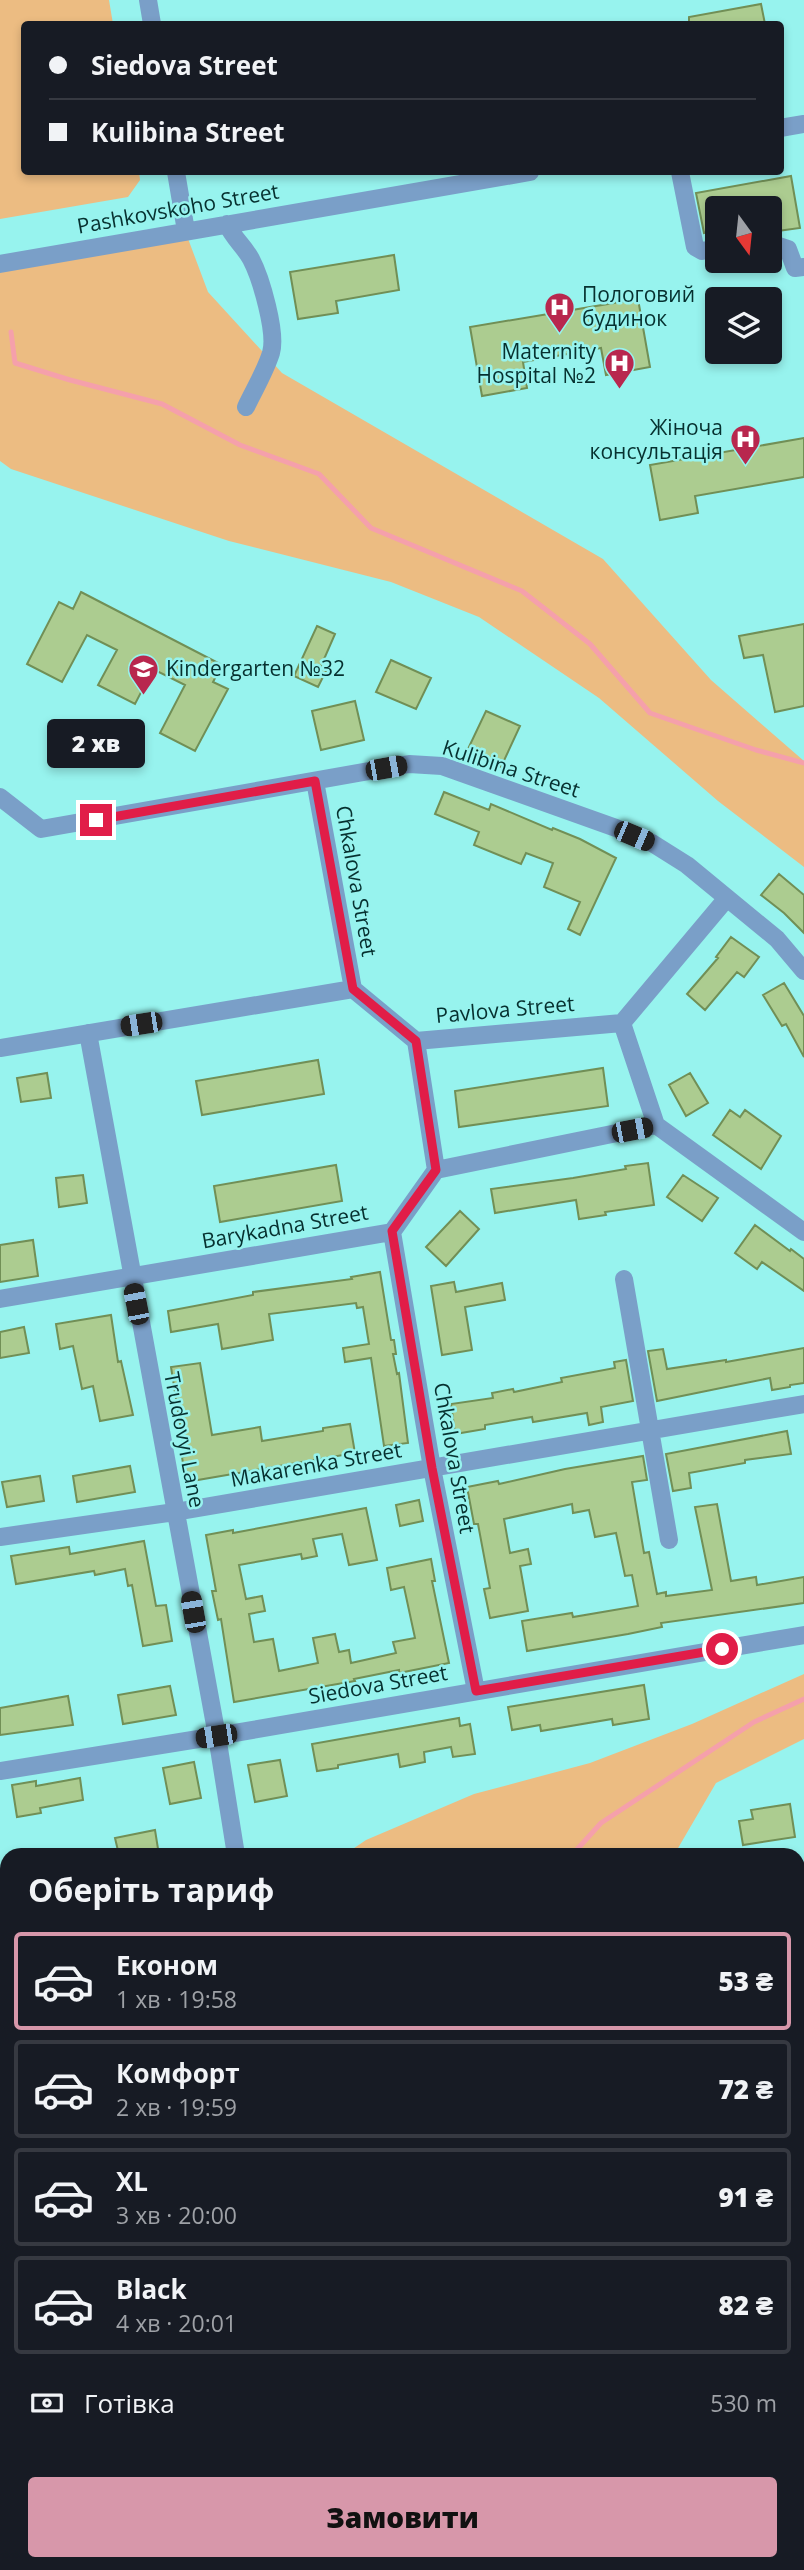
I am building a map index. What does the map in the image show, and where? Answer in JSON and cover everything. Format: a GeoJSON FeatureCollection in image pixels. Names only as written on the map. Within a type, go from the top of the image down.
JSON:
{"type":"FeatureCollection","features":[{"type":"Feature","properties":{"kind":"street"},"geometry":{"type":"LineString","coordinates":[[148,0],[152,21]]}},
{"type":"Feature","properties":{"kind":"street"},"geometry":{"type":"LineString","coordinates":[[784,127],[804,124]]}},
{"type":"Feature","properties":{"kind":"street"},"geometry":{"type":"LineString","coordinates":[[177,175],[186,231]]}},
{"type":"Feature","properties":{"kind":"street","name":"Pashkovskoho Street"},"geometry":{"type":"LineString","coordinates":[[0,264],[513,175]]}},
{"type":"Feature","properties":{"kind":"street"},"geometry":{"type":"LineString","coordinates":[[681,175],[695,247],[705,250]]}},
{"type":"Feature","properties":{"kind":"street"},"geometry":{"type":"LineString","coordinates":[[227,224],[232,236],[250,257],[257,274],[273,340],[271,353],[247,407]]}},
{"type":"Feature","properties":{"kind":"street"},"geometry":{"type":"LineString","coordinates":[[782,247],[788,249],[795,268],[804,268]]}},
{"type":"Feature","properties":{"kind":"street","name":"Kulibina Street"},"geometry":{"type":"LineString","coordinates":[[0,797],[41,829],[409,764],[442,766],[652,843],[687,865],[777,939],[804,971]]}},
{"type":"Feature","properties":{"kind":"street","name":"Chkalova Street"},"geometry":{"type":"LineString","coordinates":[[315,781],[353,989]]}},
{"type":"Feature","properties":{"kind":"street"},"geometry":{"type":"LineString","coordinates":[[727,898],[622,1023],[656,1125],[804,1232]]}},
{"type":"Feature","properties":{"kind":"street"},"geometry":{"type":"LineString","coordinates":[[0,1048],[353,989]]}},
{"type":"Feature","properties":{"kind":"street","name":"Pavlova Street"},"geometry":{"type":"LineString","coordinates":[[353,989],[416,1041],[622,1023]]}},
{"type":"Feature","properties":{"kind":"street","name":"Trudovyi Lane"},"geometry":{"type":"LineString","coordinates":[[88,1033],[235,1848]]}},
{"type":"Feature","properties":{"kind":"street"},"geometry":{"type":"LineString","coordinates":[[416,1041],[436,1170],[656,1125]]}},
{"type":"Feature","properties":{"kind":"street","name":"Barykadna Street"},"geometry":{"type":"LineString","coordinates":[[0,1299],[392,1231],[436,1170]]}},
{"type":"Feature","properties":{"kind":"street","name":"Chkalova Street"},"geometry":{"type":"LineString","coordinates":[[392,1231],[432,1468],[476,1691]]}},
{"type":"Feature","properties":{"kind":"street"},"geometry":{"type":"LineString","coordinates":[[624,1279],[668,1540]]}},
{"type":"Feature","properties":{"kind":"street","name":"Makarenka Street"},"geometry":{"type":"LineString","coordinates":[[0,1537],[175,1512],[804,1404]]}},
{"type":"Feature","properties":{"kind":"street","name":"Siedova Street"},"geometry":{"type":"LineString","coordinates":[[0,1771],[804,1635]]}},
{"type":"Feature","properties":{"kind":"shaded area"},"geometry":{"type":"Polygon","coordinates":[[[0,0],[109,0],[112,21],[21,21],[21,175],[139,175],[140,180],[128,197],[0,219],[0,0]]]}},
{"type":"Feature","properties":{"kind":"shaded area"},"geometry":{"type":"Polygon","coordinates":[[[187,236],[208,292],[282,373],[603,559],[711,680],[804,761],[804,867],[718,801],[599,698],[479,617],[391,582],[229,541],[11,469],[0,461],[0,268],[187,236]]]}},
{"type":"Feature","properties":{"kind":"shaded area"},"geometry":{"type":"Polygon","coordinates":[[[804,1674],[804,1739],[716,1783],[678,1848],[354,1848],[366,1840],[474,1794],[590,1763],[692,1724],[804,1674]]]}},
{"type":"Feature","properties":{"kind":"building"},"geometry":{"type":"Polygon","coordinates":[[[761,4],[764,21],[689,21],[689,17],[761,4]]]}},
{"type":"Feature","properties":{"kind":"building"},"geometry":{"type":"Polygon","coordinates":[[[791,176],[800,228],[782,230],[782,196],[705,196],[704,233],[696,193],[791,176]]]}},
{"type":"Feature","properties":{"kind":"building"},"geometry":{"type":"Polygon","coordinates":[[[394,255],[399,290],[336,301],[338,313],[298,319],[290,272],[394,255]]]}},
{"type":"Feature","properties":{"kind":"building"},"geometry":{"type":"Polygon","coordinates":[[[638,299],[650,367],[606,375],[601,348],[523,362],[527,388],[482,396],[470,327],[638,299]]]}},
{"type":"Feature","properties":{"kind":"building"},"geometry":{"type":"Polygon","coordinates":[[[804,438],[804,477],[695,496],[698,513],[660,520],[650,465],[804,438]]]}},
{"type":"Feature","properties":{"kind":"building"},"geometry":{"type":"Polygon","coordinates":[[[81,592],[222,665],[213,682],[228,689],[195,751],[160,733],[185,685],[153,669],[135,704],[98,685],[117,650],[87,635],[62,682],[27,664],[59,602],[73,609],[81,592]]]}},
{"type":"Feature","properties":{"kind":"building"},"geometry":{"type":"Polygon","coordinates":[[[804,624],[804,706],[775,712],[763,655],[744,658],[739,636],[804,624]]]}},
{"type":"Feature","properties":{"kind":"building"},"geometry":{"type":"Polygon","coordinates":[[[317,626],[335,634],[321,666],[327,669],[318,687],[294,676],[317,626]]]}},
{"type":"Feature","properties":{"kind":"building"},"geometry":{"type":"Polygon","coordinates":[[[391,660],[431,678],[416,709],[376,692],[391,660]]]}},
{"type":"Feature","properties":{"kind":"building"},"geometry":{"type":"Polygon","coordinates":[[[355,701],[364,740],[321,750],[312,711],[355,701]]]}},
{"type":"Feature","properties":{"kind":"building"},"geometry":{"type":"Polygon","coordinates":[[[486,711],[520,726],[501,767],[467,751],[486,711]]]}},
{"type":"Feature","properties":{"kind":"building"},"geometry":{"type":"Polygon","coordinates":[[[444,792],[489,810],[491,804],[580,839],[616,858],[580,935],[568,929],[580,902],[544,887],[553,863],[526,853],[521,864],[474,845],[479,832],[435,814],[444,792]]]}},
{"type":"Feature","properties":{"kind":"building"},"geometry":{"type":"Polygon","coordinates":[[[779,874],[804,895],[804,933],[761,895],[779,874]]]}},
{"type":"Feature","properties":{"kind":"building"},"geometry":{"type":"Polygon","coordinates":[[[731,937],[759,957],[744,977],[737,972],[705,1010],[687,994],[718,958],[716,957],[731,937]]]}},
{"type":"Feature","properties":{"kind":"building"},"geometry":{"type":"Polygon","coordinates":[[[784,983],[804,1016],[804,1057],[786,1024],[782,1026],[763,995],[784,983]]]}},
{"type":"Feature","properties":{"kind":"building"},"geometry":{"type":"Polygon","coordinates":[[[318,1060],[324,1094],[202,1115],[196,1081],[318,1060]]]}},
{"type":"Feature","properties":{"kind":"building"},"geometry":{"type":"Polygon","coordinates":[[[603,1068],[608,1106],[459,1127],[455,1091],[603,1068]]]}},
{"type":"Feature","properties":{"kind":"building"},"geometry":{"type":"Polygon","coordinates":[[[47,1073],[51,1098],[21,1102],[17,1078],[47,1073]]]}},
{"type":"Feature","properties":{"kind":"building"},"geometry":{"type":"Polygon","coordinates":[[[690,1073],[708,1103],[686,1116],[669,1085],[690,1073]]]}},
{"type":"Feature","properties":{"kind":"building"},"geometry":{"type":"Polygon","coordinates":[[[730,1110],[740,1117],[745,1110],[781,1136],[761,1169],[713,1135],[730,1110]]]}},
{"type":"Feature","properties":{"kind":"building"},"geometry":{"type":"Polygon","coordinates":[[[648,1163],[654,1205],[605,1212],[606,1215],[579,1219],[576,1200],[495,1213],[491,1189],[573,1178],[648,1163]]]}},
{"type":"Feature","properties":{"kind":"building"},"geometry":{"type":"Polygon","coordinates":[[[336,1165],[342,1201],[220,1222],[214,1186],[336,1165]]]}},
{"type":"Feature","properties":{"kind":"building"},"geometry":{"type":"Polygon","coordinates":[[[83,1175],[87,1203],[59,1207],[56,1178],[83,1175]]]}},
{"type":"Feature","properties":{"kind":"building"},"geometry":{"type":"Polygon","coordinates":[[[683,1175],[718,1198],[702,1221],[667,1197],[683,1175]]]}},
{"type":"Feature","properties":{"kind":"building"},"geometry":{"type":"Polygon","coordinates":[[[460,1211],[479,1229],[446,1266],[426,1247],[460,1211]]]}},
{"type":"Feature","properties":{"kind":"building"},"geometry":{"type":"Polygon","coordinates":[[[755,1225],[804,1259],[804,1291],[762,1262],[757,1269],[735,1253],[755,1225]]]}},
{"type":"Feature","properties":{"kind":"building"},"geometry":{"type":"Polygon","coordinates":[[[33,1240],[38,1276],[0,1282],[0,1245],[33,1240]]]}},
{"type":"Feature","properties":{"kind":"building"},"geometry":{"type":"Polygon","coordinates":[[[380,1272],[391,1340],[394,1340],[396,1354],[393,1354],[397,1374],[399,1373],[408,1443],[384,1446],[371,1358],[345,1362],[343,1348],[369,1344],[363,1307],[357,1308],[356,1303],[269,1314],[273,1340],[222,1349],[218,1324],[171,1332],[168,1311],[253,1295],[253,1292],[352,1279],[351,1277],[380,1272]]]}},
{"type":"Feature","properties":{"kind":"building"},"geometry":{"type":"Polygon","coordinates":[[[454,1282],[456,1292],[502,1283],[505,1300],[465,1307],[472,1350],[442,1355],[431,1286],[454,1282]]]}},
{"type":"Feature","properties":{"kind":"building"},"geometry":{"type":"Polygon","coordinates":[[[111,1315],[118,1362],[121,1361],[133,1415],[100,1421],[93,1386],[82,1389],[73,1346],[60,1349],[56,1324],[111,1315]]]}},
{"type":"Feature","properties":{"kind":"building"},"geometry":{"type":"Polygon","coordinates":[[[24,1327],[29,1353],[0,1358],[0,1332],[24,1327]]]}},
{"type":"Feature","properties":{"kind":"building"},"geometry":{"type":"Polygon","coordinates":[[[804,1348],[804,1383],[772,1390],[770,1378],[657,1401],[648,1351],[663,1349],[667,1369],[804,1348]]]}},
{"type":"Feature","properties":{"kind":"building"},"geometry":{"type":"Polygon","coordinates":[[[626,1360],[633,1401],[601,1407],[603,1422],[589,1425],[587,1413],[533,1422],[532,1417],[485,1425],[485,1429],[455,1434],[451,1404],[493,1398],[492,1393],[513,1389],[514,1392],[562,1382],[561,1378],[615,1368],[614,1362],[626,1360]]]}},
{"type":"Feature","properties":{"kind":"building"},"geometry":{"type":"Polygon","coordinates":[[[200,1363],[212,1435],[260,1427],[262,1441],[350,1424],[355,1453],[186,1482],[182,1457],[185,1456],[171,1367],[200,1363]]]}},
{"type":"Feature","properties":{"kind":"building"},"geometry":{"type":"Polygon","coordinates":[[[787,1431],[791,1454],[745,1460],[745,1463],[689,1473],[691,1488],[673,1491],[666,1454],[787,1431]]]}},
{"type":"Feature","properties":{"kind":"building"},"geometry":{"type":"Polygon","coordinates":[[[643,1456],[647,1480],[632,1482],[644,1553],[649,1552],[657,1594],[666,1592],[666,1596],[712,1590],[695,1507],[717,1504],[731,1581],[756,1577],[757,1585],[804,1577],[804,1603],[661,1623],[662,1627],[527,1651],[522,1621],[572,1613],[573,1617],[638,1606],[632,1575],[625,1576],[616,1533],[595,1537],[589,1510],[573,1513],[572,1504],[504,1519],[510,1553],[528,1549],[531,1564],[520,1566],[528,1611],[490,1618],[484,1589],[490,1588],[478,1524],[474,1524],[467,1487],[498,1481],[499,1484],[565,1469],[643,1456]]]}},
{"type":"Feature","properties":{"kind":"building"},"geometry":{"type":"Polygon","coordinates":[[[130,1466],[135,1492],[77,1502],[73,1476],[130,1466]]]}},
{"type":"Feature","properties":{"kind":"building"},"geometry":{"type":"Polygon","coordinates":[[[40,1476],[44,1501],[7,1507],[2,1482],[40,1476]]]}},
{"type":"Feature","properties":{"kind":"building"},"geometry":{"type":"Polygon","coordinates":[[[419,1500],[423,1521],[400,1526],[396,1505],[419,1500]]]}},
{"type":"Feature","properties":{"kind":"building"},"geometry":{"type":"Polygon","coordinates":[[[366,1508],[377,1560],[349,1565],[342,1534],[313,1539],[317,1556],[302,1559],[301,1554],[239,1565],[246,1599],[262,1596],[265,1611],[249,1614],[254,1642],[273,1639],[279,1671],[318,1663],[313,1638],[335,1634],[339,1652],[349,1650],[351,1663],[396,1653],[393,1642],[415,1638],[404,1587],[391,1590],[387,1568],[431,1559],[435,1581],[432,1581],[449,1663],[234,1702],[221,1619],[218,1620],[212,1591],[216,1591],[206,1535],[233,1530],[233,1533],[366,1508]]]}},
{"type":"Feature","properties":{"kind":"building"},"geometry":{"type":"Polygon","coordinates":[[[144,1541],[156,1606],[166,1605],[172,1641],[143,1646],[132,1585],[128,1586],[125,1569],[95,1575],[94,1571],[16,1584],[11,1556],[69,1547],[70,1554],[144,1541]]]}},
{"type":"Feature","properties":{"kind":"building"},"geometry":{"type":"Polygon","coordinates":[[[644,1685],[649,1719],[613,1725],[612,1719],[541,1731],[540,1725],[512,1730],[508,1707],[644,1685]]]}},
{"type":"Feature","properties":{"kind":"building"},"geometry":{"type":"Polygon","coordinates":[[[170,1686],[176,1715],[123,1724],[118,1695],[170,1686]]]}},
{"type":"Feature","properties":{"kind":"building"},"geometry":{"type":"Polygon","coordinates":[[[68,1696],[73,1725],[0,1735],[0,1708],[68,1696]]]}},
{"type":"Feature","properties":{"kind":"building"},"geometry":{"type":"Polygon","coordinates":[[[459,1718],[460,1726],[470,1724],[475,1754],[453,1757],[451,1747],[424,1752],[425,1762],[400,1767],[398,1754],[317,1771],[312,1744],[459,1718]]]}},
{"type":"Feature","properties":{"kind":"building"},"geometry":{"type":"Polygon","coordinates":[[[280,1760],[287,1796],[255,1802],[248,1765],[280,1760]]]}},
{"type":"Feature","properties":{"kind":"building"},"geometry":{"type":"Polygon","coordinates":[[[194,1762],[201,1798],[170,1804],[163,1768],[194,1762]]]}},
{"type":"Feature","properties":{"kind":"building"},"geometry":{"type":"Polygon","coordinates":[[[80,1778],[83,1800],[40,1808],[41,1813],[17,1817],[12,1785],[36,1781],[36,1786],[80,1778]]]}},
{"type":"Feature","properties":{"kind":"building"},"geometry":{"type":"Polygon","coordinates":[[[790,1804],[795,1837],[743,1845],[739,1821],[753,1819],[751,1810],[790,1804]]]}},
{"type":"Feature","properties":{"kind":"building"},"geometry":{"type":"Polygon","coordinates":[[[155,1830],[158,1848],[117,1848],[115,1838],[155,1830]]]}},
{"type":"Feature","properties":{"kind":"waterway"},"geometry":{"type":"LineString","coordinates":[[11,332],[15,363],[162,404],[240,445],[319,474],[371,528],[522,591],[590,644],[650,713],[756,750],[804,763]]}},
{"type":"Feature","properties":{"kind":"waterway"},"geometry":{"type":"LineString","coordinates":[[578,1848],[601,1823],[754,1722],[804,1699]]}},
{"type":"Feature","properties":{"kind":"place","name":"Пологовий будинок"},"geometry":{"type":"Point","coordinates":[559,334]}},
{"type":"Feature","properties":{"kind":"place","name":"Maternity Hospital №2"},"geometry":{"type":"Point","coordinates":[619,391]}},
{"type":"Feature","properties":{"kind":"place","name":"Жіноча консультація"},"geometry":{"type":"Point","coordinates":[746,467]}},
{"type":"Feature","properties":{"kind":"place","name":"Kindergarten №32"},"geometry":{"type":"Point","coordinates":[143,696]}},
{"type":"Feature","properties":{"kind":"route"},"geometry":{"type":"LineString","coordinates":[[96,820],[315,781],[353,989],[416,1041],[436,1170],[392,1231],[432,1468],[476,1691],[722,1649]]}}]}
